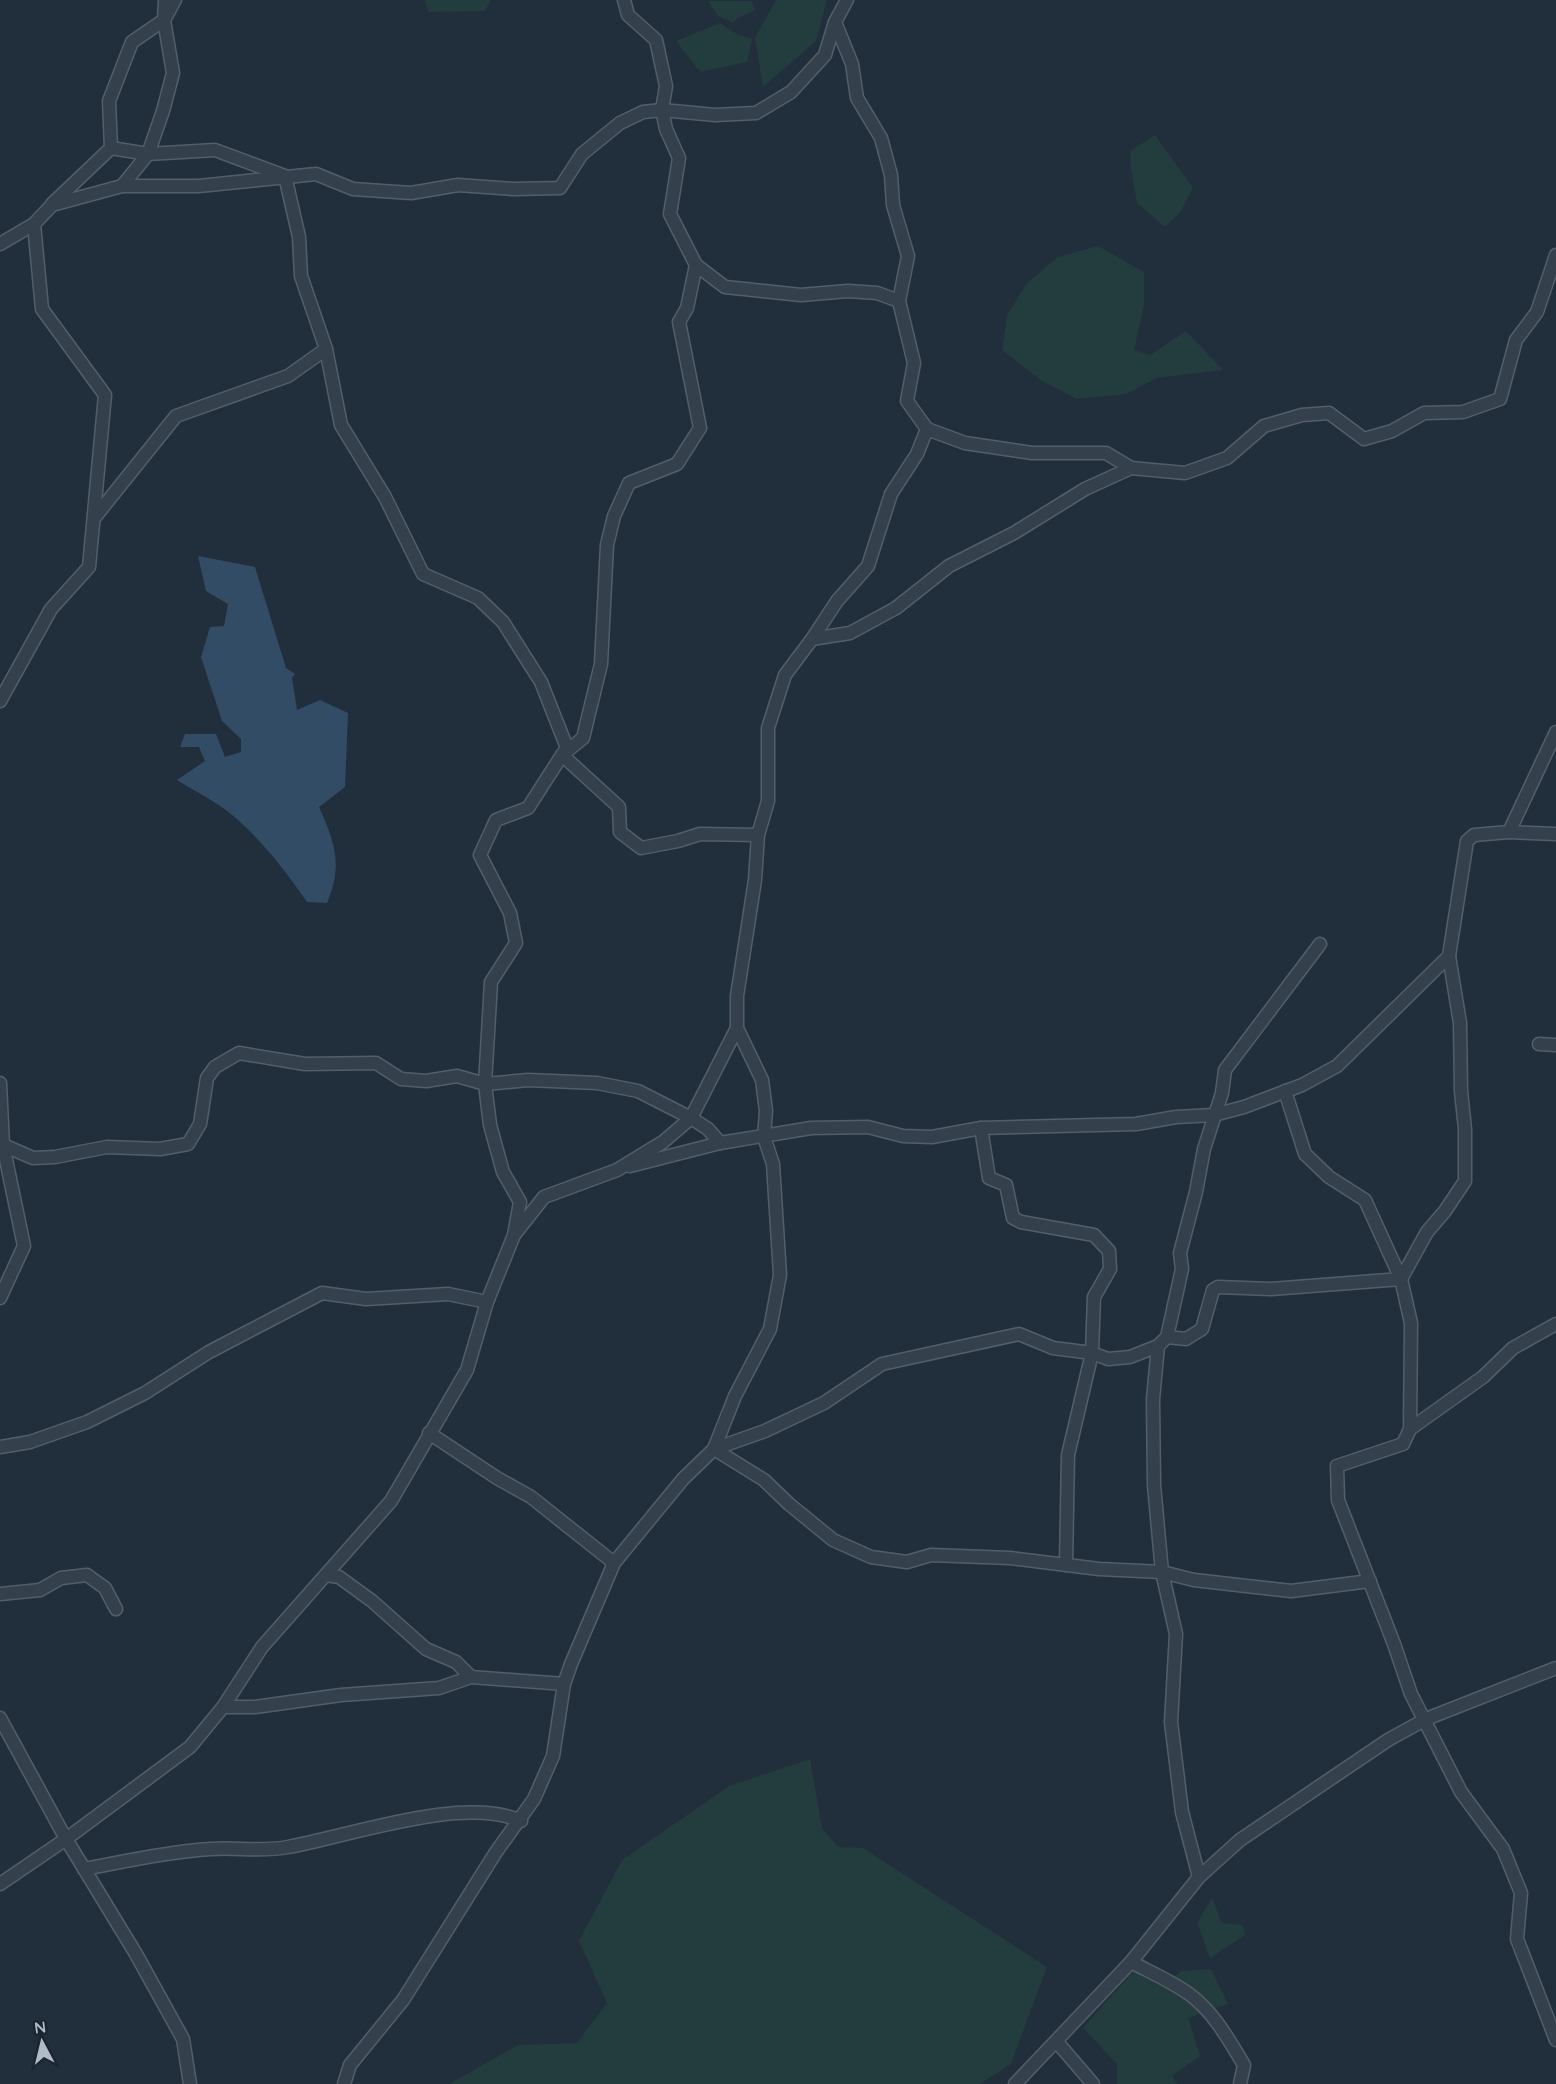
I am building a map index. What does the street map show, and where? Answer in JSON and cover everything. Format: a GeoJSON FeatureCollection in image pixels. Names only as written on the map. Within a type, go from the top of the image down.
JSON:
{"type":"FeatureCollection","features":[{"type":"Feature","properties":{"kind":"street"},"geometry":{"type":"LineString","coordinates":[[122,186],[148,154],[173,73],[164,20],[165,0]]}},
{"type":"Feature","properties":{"kind":"street"},"geometry":{"type":"LineString","coordinates":[[0,244],[34,224],[111,148],[109,101],[132,42],[164,20],[175,0]]}},
{"type":"Feature","properties":{"kind":"street"},"geometry":{"type":"LineString","coordinates":[[624,0],[628,15],[656,40],[666,86],[662,110],[666,129],[679,158],[670,214],[696,265],[725,287],[801,295],[848,291],[877,293],[900,301]]}},
{"type":"Feature","properties":{"kind":"street"},"geometry":{"type":"LineString","coordinates":[[52,205],[122,186],[199,186],[316,174],[353,189],[411,193],[458,185],[513,189],[560,188],[582,154],[620,123],[643,112],[662,110],[715,115],[756,113],[791,92],[825,55],[835,22],[847,0]]}},
{"type":"Feature","properties":{"kind":"street"},"geometry":{"type":"LineString","coordinates":[[835,22],[852,64],[857,98],[881,138],[891,175],[893,206],[908,256],[900,301],[914,363],[907,401],[927,429],[964,443],[1032,453],[1106,453],[1131,468],[1185,473],[1227,458],[1264,426],[1302,415],[1329,413],[1364,439],[1392,431],[1424,413],[1463,412],[1500,399],[1516,340],[1537,312],[1556,255]]}},
{"type":"Feature","properties":{"kind":"street"},"geometry":{"type":"LineString","coordinates":[[111,148],[148,154],[215,150],[285,176]]}},
{"type":"Feature","properties":{"kind":"street"},"geometry":{"type":"LineString","coordinates":[[0,1884],[66,1839],[190,1747],[224,1707],[262,1647],[391,1501],[467,1370],[487,1302],[514,1235],[520,1202],[503,1172],[490,1125],[485,1084],[491,981],[516,943],[510,913],[480,855],[496,820],[528,807],[567,748],[541,682],[503,622],[478,597],[423,574],[385,497],[341,425],[326,349],[301,276],[298,237],[285,176]]}},
{"type":"Feature","properties":{"kind":"street"},"geometry":{"type":"LineString","coordinates":[[0,701],[51,609],[89,567],[105,395],[42,309],[34,224]]}},
{"type":"Feature","properties":{"kind":"street"},"geometry":{"type":"LineString","coordinates":[[562,755],[583,738],[601,664],[607,545],[614,516],[628,483],[677,464],[700,428],[679,322],[687,308],[696,265]]}},
{"type":"Feature","properties":{"kind":"street"},"geometry":{"type":"LineString","coordinates":[[94,517],[176,416],[288,376],[326,349]]}},
{"type":"Feature","properties":{"kind":"street"},"geometry":{"type":"LineString","coordinates":[[344,2084],[350,2065],[403,2000],[496,1852],[521,1821],[534,1799],[553,1756],[564,1684],[582,1635],[614,1563],[683,1479],[714,1449],[735,1396],[770,1329],[780,1275],[773,1164],[764,1137],[766,1111],[762,1080],[737,1028],[737,996],[755,880],[758,836],[768,801],[768,728],[785,675],[837,601],[868,566],[891,494],[917,454],[927,429]]}},
{"type":"Feature","properties":{"kind":"street"},"geometry":{"type":"LineString","coordinates":[[812,639],[850,633],[896,608],[949,566],[1014,532],[1085,489],[1131,468]]}},
{"type":"Feature","properties":{"kind":"street"},"geometry":{"type":"LineString","coordinates":[[1509,832],[1556,732]]}},
{"type":"Feature","properties":{"kind":"street"},"geometry":{"type":"LineString","coordinates":[[562,755],[619,807],[620,832],[641,848],[700,834],[758,836]]}},
{"type":"Feature","properties":{"kind":"street"},"geometry":{"type":"LineString","coordinates":[[1401,1279],[1426,1232],[1445,1211],[1464,1181],[1466,1129],[1461,1091],[1460,1023],[1449,956],[1467,841],[1474,835],[1509,832],[1556,834]]}},
{"type":"Feature","properties":{"kind":"street"},"geometry":{"type":"LineString","coordinates":[[1199,1877],[1182,1812],[1171,1722],[1176,1634],[1162,1572],[1154,1477],[1154,1399],[1163,1342],[1182,1269],[1180,1253],[1196,1192],[1203,1149],[1222,1093],[1225,1070],[1320,944]]}},
{"type":"Feature","properties":{"kind":"street"},"geometry":{"type":"LineString","coordinates":[[514,1235],[544,1197],[617,1170],[720,1143],[811,1128],[868,1127],[903,1136],[932,1137],[981,1128],[1136,1124],[1176,1117],[1215,1115],[1244,1107],[1285,1091],[1337,1066],[1449,956]]}},
{"type":"Feature","properties":{"kind":"street"},"geometry":{"type":"LineString","coordinates":[[617,1170],[663,1142],[691,1118],[737,1028]]}},
{"type":"Feature","properties":{"kind":"street"},"geometry":{"type":"LineString","coordinates":[[1539,1044],[1556,1045]]}},
{"type":"Feature","properties":{"kind":"street"},"geometry":{"type":"LineString","coordinates":[[3,1144],[33,1158],[55,1157],[107,1148],[160,1149],[188,1144],[200,1124],[207,1078],[215,1066],[239,1053],[305,1064],[376,1063],[401,1079],[426,1081],[457,1076],[485,1084],[528,1080],[597,1083],[638,1091],[691,1118],[708,1129],[720,1143]]}},
{"type":"Feature","properties":{"kind":"street"},"geometry":{"type":"LineString","coordinates":[[0,1083],[3,1144],[24,1246],[0,1298]]}},
{"type":"Feature","properties":{"kind":"street"},"geometry":{"type":"LineString","coordinates":[[1285,1091],[1305,1154],[1329,1178],[1365,1200],[1401,1279],[1411,1323],[1410,1429],[1403,1444],[1337,1466],[1338,1500],[1411,1694],[1461,1792],[1503,1849],[1521,1893],[1517,1938],[1556,2040]]}},
{"type":"Feature","properties":{"kind":"street"},"geometry":{"type":"LineString","coordinates":[[981,1128],[989,1178],[1006,1185],[1013,1218],[1021,1222],[1094,1235],[1109,1251],[1110,1269],[1094,1297],[1092,1353],[1068,1455],[1066,1565]]}},
{"type":"Feature","properties":{"kind":"street"},"geometry":{"type":"LineString","coordinates":[[714,1449],[765,1431],[824,1403],[882,1364],[1019,1334],[1053,1348],[1092,1353],[1108,1359],[1130,1357],[1163,1342],[1186,1339],[1202,1329],[1213,1290],[1218,1287],[1290,1288],[1401,1279]]}},
{"type":"Feature","properties":{"kind":"street"},"geometry":{"type":"LineString","coordinates":[[0,1447],[30,1442],[87,1422],[145,1393],[209,1352],[322,1293],[366,1299],[448,1294],[487,1302]]}},
{"type":"Feature","properties":{"kind":"street"},"geometry":{"type":"LineString","coordinates":[[1410,1429],[1483,1377],[1513,1348],[1556,1324]]}},
{"type":"Feature","properties":{"kind":"street"},"geometry":{"type":"LineString","coordinates":[[429,1433],[497,1478],[531,1497],[614,1563]]}},
{"type":"Feature","properties":{"kind":"street"},"geometry":{"type":"LineString","coordinates":[[714,1449],[764,1480],[833,1540],[871,1557],[907,1562],[931,1555],[1010,1558],[1066,1565],[1162,1572],[1194,1580],[1291,1591],[1370,1581]]}},
{"type":"Feature","properties":{"kind":"street"},"geometry":{"type":"LineString","coordinates":[[0,1594],[40,1590],[61,1578],[87,1575],[105,1588],[116,1609]]}},
{"type":"Feature","properties":{"kind":"street"},"geometry":{"type":"LineString","coordinates":[[326,1575],[339,1577],[372,1601],[426,1649],[456,1662],[471,1677]]}},
{"type":"Feature","properties":{"kind":"street"},"geometry":{"type":"LineString","coordinates":[[1015,2084],[1131,1962],[1199,1877],[1240,1840],[1388,1740],[1425,1719],[1556,1668]]}},
{"type":"Feature","properties":{"kind":"street"},"geometry":{"type":"LineString","coordinates":[[224,1707],[255,1707],[332,1696],[439,1688],[471,1677],[564,1684]]}},
{"type":"Feature","properties":{"kind":"street"},"geometry":{"type":"LineString","coordinates":[[0,1719],[66,1839],[183,2039],[190,2084]]}},
{"type":"Feature","properties":{"kind":"street"},"geometry":{"type":"LineString","coordinates":[[84,1869],[210,1849],[286,1847],[358,1830],[465,1811],[506,1814],[521,1821]]}},
{"type":"Feature","properties":{"kind":"street"},"geometry":{"type":"LineString","coordinates":[[1131,1962],[1190,1994],[1209,2014],[1224,2032],[1244,2065],[1240,2084]]}},
{"type":"Feature","properties":{"kind":"street"},"geometry":{"type":"LineString","coordinates":[[1057,2042],[1093,2084]]}},
{"type":"Feature","properties":{"kind":"green space"},"geometry":{"type":"Polygon","coordinates":[[[424,0],[491,0],[485,11],[429,12],[424,0]]]}},
{"type":"Feature","properties":{"kind":"green space"},"geometry":{"type":"Polygon","coordinates":[[[776,0],[827,0],[816,41],[763,87],[755,38],[776,0]]]}},
{"type":"Feature","properties":{"kind":"green space"},"geometry":{"type":"Polygon","coordinates":[[[708,1],[751,1],[756,10],[737,18],[734,23],[718,16],[708,1]]]}},
{"type":"Feature","properties":{"kind":"green space"},"geometry":{"type":"Polygon","coordinates":[[[720,23],[737,34],[752,39],[747,62],[700,72],[676,41],[720,23]]]}},
{"type":"Feature","properties":{"kind":"green space"},"geometry":{"type":"Polygon","coordinates":[[[1155,135],[1193,188],[1181,211],[1165,227],[1137,203],[1130,163],[1131,151],[1155,135]]]}},
{"type":"Feature","properties":{"kind":"green space"},"geometry":{"type":"Polygon","coordinates":[[[1098,246],[1144,272],[1144,305],[1134,350],[1150,355],[1186,331],[1223,370],[1157,378],[1126,394],[1077,399],[1042,381],[1002,350],[1007,315],[1027,283],[1058,257],[1098,246]]]}},
{"type":"Feature","properties":{"kind":"green space"},"geometry":{"type":"Polygon","coordinates":[[[810,1759],[822,1828],[838,1847],[863,1848],[1047,1967],[1011,2064],[980,2084],[449,2084],[518,2045],[577,2043],[607,2003],[579,1941],[622,1860],[729,1786],[810,1759]]]}},
{"type":"Feature","properties":{"kind":"green space"},"geometry":{"type":"Polygon","coordinates":[[[1212,1898],[1222,1923],[1243,1925],[1245,1935],[1210,1958],[1197,1923],[1212,1898]]]}},
{"type":"Feature","properties":{"kind":"green space"},"geometry":{"type":"Polygon","coordinates":[[[1140,1964],[1172,1979],[1181,1971],[1211,1969],[1228,2004],[1188,2018],[1200,2056],[1172,2076],[1177,2084],[1117,2084],[1117,2064],[1083,2028],[1140,1964]]]}},
{"type":"Feature","properties":{"kind":"water"},"geometry":{"type":"Polygon","coordinates":[[[198,556],[255,567],[286,668],[295,674],[292,678],[297,710],[320,700],[348,713],[345,787],[319,807],[333,843],[336,865],[327,903],[307,902],[272,855],[242,824],[218,805],[177,780],[205,761],[199,747],[180,747],[185,734],[216,734],[225,757],[241,752],[241,739],[222,721],[201,657],[210,627],[224,626],[228,604],[206,591],[198,556]]]}}]}
